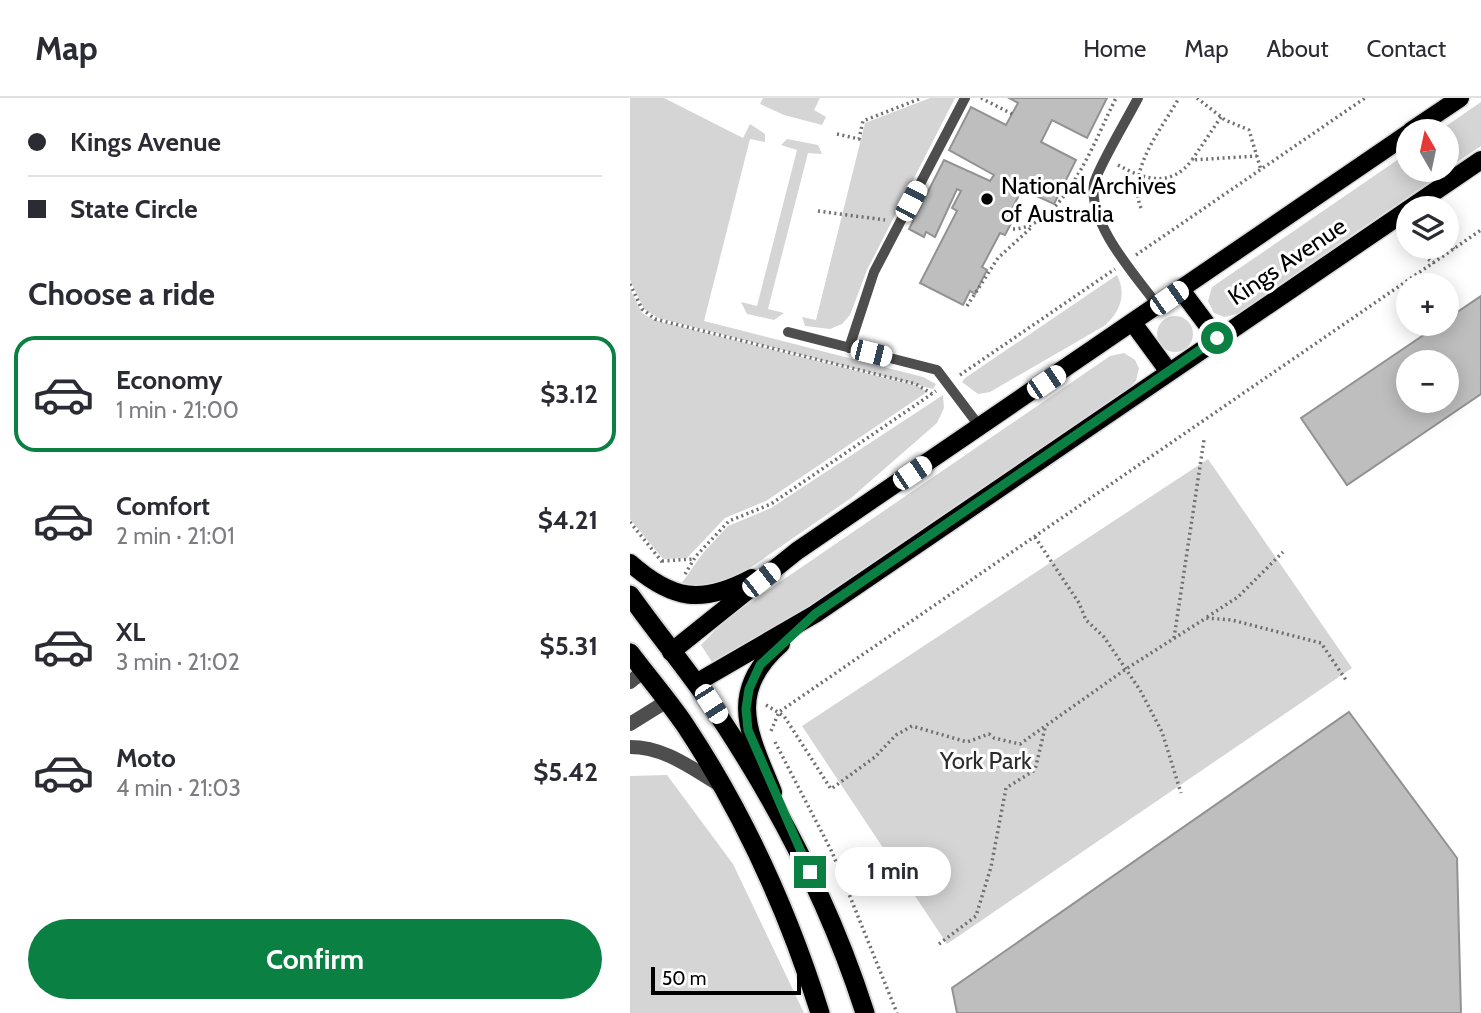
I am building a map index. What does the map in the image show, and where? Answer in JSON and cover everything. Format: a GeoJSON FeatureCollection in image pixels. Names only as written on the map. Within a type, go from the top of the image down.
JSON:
{"type":"FeatureCollection","features":[{"type":"Feature","properties":{"kind":"highway"},"geometry":{"type":"LineString","coordinates":[[630,595],[696,683],[787,825],[825,905],[865,1013]]}},
{"type":"Feature","properties":{"kind":"highway","name":"Kings Avenue"},"geometry":{"type":"LineString","coordinates":[[637,677],[671,652]]}},
{"type":"Feature","properties":{"kind":"highway"},"geometry":{"type":"LineString","coordinates":[[630,653],[637,677],[667,701],[722,786],[782,903],[820,1013]]}},
{"type":"Feature","properties":{"kind":"highway","name":"Kings Avenue"},"geometry":{"type":"LineString","coordinates":[[667,701],[696,683]]}},
{"type":"Feature","properties":{"kind":"main road","name":"Kings Avenue"},"geometry":{"type":"LineString","coordinates":[[1429,119],[1460,98]]}},
{"type":"Feature","properties":{"kind":"main road","name":"Kings Avenue"},"geometry":{"type":"LineString","coordinates":[[671,652],[797,551],[1396,142]]}},
{"type":"Feature","properties":{"kind":"main road","name":"Kings Avenue"},"geometry":{"type":"LineString","coordinates":[[696,683],[815,614],[1481,160]]}},
{"type":"Feature","properties":{"kind":"main road"},"geometry":{"type":"LineString","coordinates":[[1181,290],[1217,338]]}},
{"type":"Feature","properties":{"kind":"main road"},"geometry":{"type":"LineString","coordinates":[[1133,323],[1169,372]]}},
{"type":"Feature","properties":{"kind":"main road"},"geometry":{"type":"LineString","coordinates":[[630,563],[669,591],[704,595],[736,586],[797,551]]}},
{"type":"Feature","properties":{"kind":"main road"},"geometry":{"type":"LineString","coordinates":[[787,825],[748,730],[746,703],[752,681],[766,657],[815,614]]}},
{"type":"Feature","properties":{"kind":"street","name":"Kings Avenue"},"geometry":{"type":"LineString","coordinates":[[630,724],[667,701]]}},
{"type":"Feature","properties":{"kind":"street"},"geometry":{"type":"LineString","coordinates":[[630,747],[652,748],[664,752],[722,786]]}},
{"type":"Feature","properties":{"kind":"lane"},"geometry":{"type":"LineString","coordinates":[[849,348],[870,281],[965,98]]}},
{"type":"Feature","properties":{"kind":"lane"},"geometry":{"type":"LineString","coordinates":[[1138,98],[1094,184],[1097,211],[1108,237],[1158,306]]}},
{"type":"Feature","properties":{"kind":"lane"},"geometry":{"type":"LineString","coordinates":[[788,332],[937,370],[980,427]]}},
{"type":"Feature","properties":{"kind":"path"},"geometry":{"type":"LineString","coordinates":[[837,134],[859,139],[863,121],[922,98]]}},
{"type":"Feature","properties":{"kind":"path"},"geometry":{"type":"LineString","coordinates":[[981,98],[1012,114]]}},
{"type":"Feature","properties":{"kind":"path"},"geometry":{"type":"LineString","coordinates":[[967,306],[998,258],[1058,205],[1116,98]]}},
{"type":"Feature","properties":{"kind":"path"},"geometry":{"type":"LineString","coordinates":[[1141,208],[1136,197],[1138,176],[1179,98]]}},
{"type":"Feature","properties":{"kind":"path"},"geometry":{"type":"LineString","coordinates":[[1197,98],[1221,117],[1249,130],[1261,170]]}},
{"type":"Feature","properties":{"kind":"path"},"geometry":{"type":"LineString","coordinates":[[1137,254],[1365,98]]}},
{"type":"Feature","properties":{"kind":"path"},"geometry":{"type":"LineString","coordinates":[[1088,153],[1107,159],[1138,176],[1163,180],[1176,177],[1192,160],[1221,117]]}},
{"type":"Feature","properties":{"kind":"path"},"geometry":{"type":"LineString","coordinates":[[1192,160],[1257,156]]}},
{"type":"Feature","properties":{"kind":"path"},"geometry":{"type":"LineString","coordinates":[[818,211],[842,217],[900,222]]}},
{"type":"Feature","properties":{"kind":"path"},"geometry":{"type":"LineString","coordinates":[[1013,229],[1038,223]]}},
{"type":"Feature","properties":{"kind":"path"},"geometry":{"type":"LineString","coordinates":[[1459,245],[1481,230]]}},
{"type":"Feature","properties":{"kind":"path"},"geometry":{"type":"LineString","coordinates":[[1428,259],[1434,263]]}},
{"type":"Feature","properties":{"kind":"path"},"geometry":{"type":"LineString","coordinates":[[897,1013],[832,852],[773,738],[771,730],[779,712],[1440,259]]}},
{"type":"Feature","properties":{"kind":"path"},"geometry":{"type":"LineString","coordinates":[[957,377],[1114,271]]}},
{"type":"Feature","properties":{"kind":"path"},"geometry":{"type":"LineString","coordinates":[[630,284],[642,309],[655,318],[916,384],[932,394]]}},
{"type":"Feature","properties":{"kind":"path"},"geometry":{"type":"LineString","coordinates":[[681,580],[694,559],[729,521],[771,504],[939,389]]}},
{"type":"Feature","properties":{"kind":"path"},"geometry":{"type":"LineString","coordinates":[[1174,638],[1204,440]]}},
{"type":"Feature","properties":{"kind":"path"},"geometry":{"type":"LineString","coordinates":[[630,523],[666,567]]}},
{"type":"Feature","properties":{"kind":"path"},"geometry":{"type":"LineString","coordinates":[[1035,537],[1079,603],[1086,620],[1104,637],[1126,669],[1162,732],[1181,793]]}},
{"type":"Feature","properties":{"kind":"path"},"geometry":{"type":"LineString","coordinates":[[758,701],[779,712],[831,789],[874,757],[896,735],[912,726],[967,742],[989,734],[994,738],[1020,744],[1126,669],[1238,597],[1283,552]]}},
{"type":"Feature","properties":{"kind":"path"},"geometry":{"type":"LineString","coordinates":[[662,561],[694,559]]}},
{"type":"Feature","properties":{"kind":"path"},"geometry":{"type":"LineString","coordinates":[[1206,618],[1232,620],[1321,643],[1346,680]]}},
{"type":"Feature","properties":{"kind":"path"},"geometry":{"type":"LineString","coordinates":[[939,944],[975,916],[991,867],[1006,788],[1035,770],[1046,726]]}},
{"type":"Feature","properties":{"kind":"green space"},"geometry":{"type":"Polygon","coordinates":[[[630,98],[664,98],[743,138],[750,124],[765,134],[765,142],[750,139],[704,321],[923,377],[936,384],[933,389],[658,318],[644,309],[630,280],[630,98]]]}},
{"type":"Feature","properties":{"kind":"green space"},"geometry":{"type":"Polygon","coordinates":[[[763,98],[820,98],[814,110],[826,117],[822,125],[784,115],[760,104],[763,98]]]}},
{"type":"Feature","properties":{"kind":"green space"},"geometry":{"type":"Polygon","coordinates":[[[930,98],[955,98],[867,270],[850,315],[842,324],[830,329],[805,326],[802,317],[816,320],[865,123],[930,98]]]}},
{"type":"Feature","properties":{"kind":"green space"},"geometry":{"type":"Polygon","coordinates":[[[1481,102],[1481,146],[1460,160],[1460,119],[1456,119],[1481,102]]]}},
{"type":"Feature","properties":{"kind":"green space"},"geometry":{"type":"Polygon","coordinates":[[[787,139],[818,145],[822,154],[808,153],[768,309],[784,313],[774,320],[747,314],[741,302],[757,306],[797,150],[781,145],[787,139]]]}},
{"type":"Feature","properties":{"kind":"green space"},"geometry":{"type":"Polygon","coordinates":[[[1396,161],[1396,182],[1430,182],[1409,196],[1396,196],[1396,205],[1237,314],[1224,317],[1214,313],[1208,301],[1212,287],[1396,161]]]}},
{"type":"Feature","properties":{"kind":"green space"},"geometry":{"type":"Polygon","coordinates":[[[1117,275],[1122,296],[1118,309],[1104,326],[990,392],[978,394],[962,382],[965,378],[1117,275]]]}},
{"type":"Feature","properties":{"kind":"green space"},"geometry":{"type":"Polygon","coordinates":[[[630,289],[642,313],[654,320],[918,386],[927,392],[766,501],[725,518],[687,558],[663,559],[630,519],[630,289]]]}},
{"type":"Feature","properties":{"kind":"green space"},"geometry":{"type":"Polygon","coordinates":[[[1175,316],[1188,321],[1193,334],[1188,347],[1175,352],[1162,347],[1157,334],[1162,321],[1175,316]]]}},
{"type":"Feature","properties":{"kind":"green space"},"geometry":{"type":"Polygon","coordinates":[[[1124,353],[1135,360],[1139,368],[1136,381],[1130,387],[798,613],[712,662],[701,645],[726,619],[1110,356],[1124,353]]]}},
{"type":"Feature","properties":{"kind":"green space"},"geometry":{"type":"Polygon","coordinates":[[[943,395],[944,408],[937,423],[851,498],[734,579],[720,586],[679,587],[703,553],[728,526],[771,508],[943,395]]]}},
{"type":"Feature","properties":{"kind":"green space","name":"York Park"},"geometry":{"type":"Polygon","coordinates":[[[1208,459],[1352,668],[947,944],[802,726],[1208,459]]]}},
{"type":"Feature","properties":{"kind":"green space"},"geometry":{"type":"Polygon","coordinates":[[[667,775],[733,864],[804,1013],[630,1013],[630,776],[667,775]]]}},
{"type":"Feature","properties":{"kind":"building","name":"National Archives of Australia"},"geometry":{"type":"Polygon","coordinates":[[[1009,98],[1107,98],[1087,138],[1052,120],[1041,142],[1076,160],[1054,204],[1008,183],[1005,188],[1019,195],[1012,209],[1017,212],[1005,235],[1000,233],[982,267],[987,270],[975,294],[970,291],[963,305],[920,283],[957,211],[952,208],[961,191],[957,189],[935,237],[926,232],[924,237],[909,229],[944,160],[990,181],[994,175],[949,150],[971,107],[1006,125],[1018,103],[1009,98]]]}},
{"type":"Feature","properties":{"kind":"building"},"geometry":{"type":"Polygon","coordinates":[[[1481,296],[1481,394],[1459,409],[1459,350],[1402,350],[1422,336],[1459,336],[1459,311],[1481,296]]]}},
{"type":"Feature","properties":{"kind":"building"},"geometry":{"type":"Polygon","coordinates":[[[1396,354],[1396,413],[1453,413],[1347,485],[1301,418],[1396,354]]]}},
{"type":"Feature","properties":{"kind":"building"},"geometry":{"type":"Polygon","coordinates":[[[1349,712],[1457,858],[1461,1013],[957,1013],[952,988],[1349,712]]]}},
{"type":"Feature","properties":{"kind":"place","name":"National Archives of Australia"},"geometry":{"type":"Point","coordinates":[987,199]}},
{"type":"Feature","properties":{"kind":"route"},"geometry":{"type":"LineString","coordinates":[[810,872],[787,825],[746,723],[749,689],[766,657],[815,614],[1217,338]]}}]}
